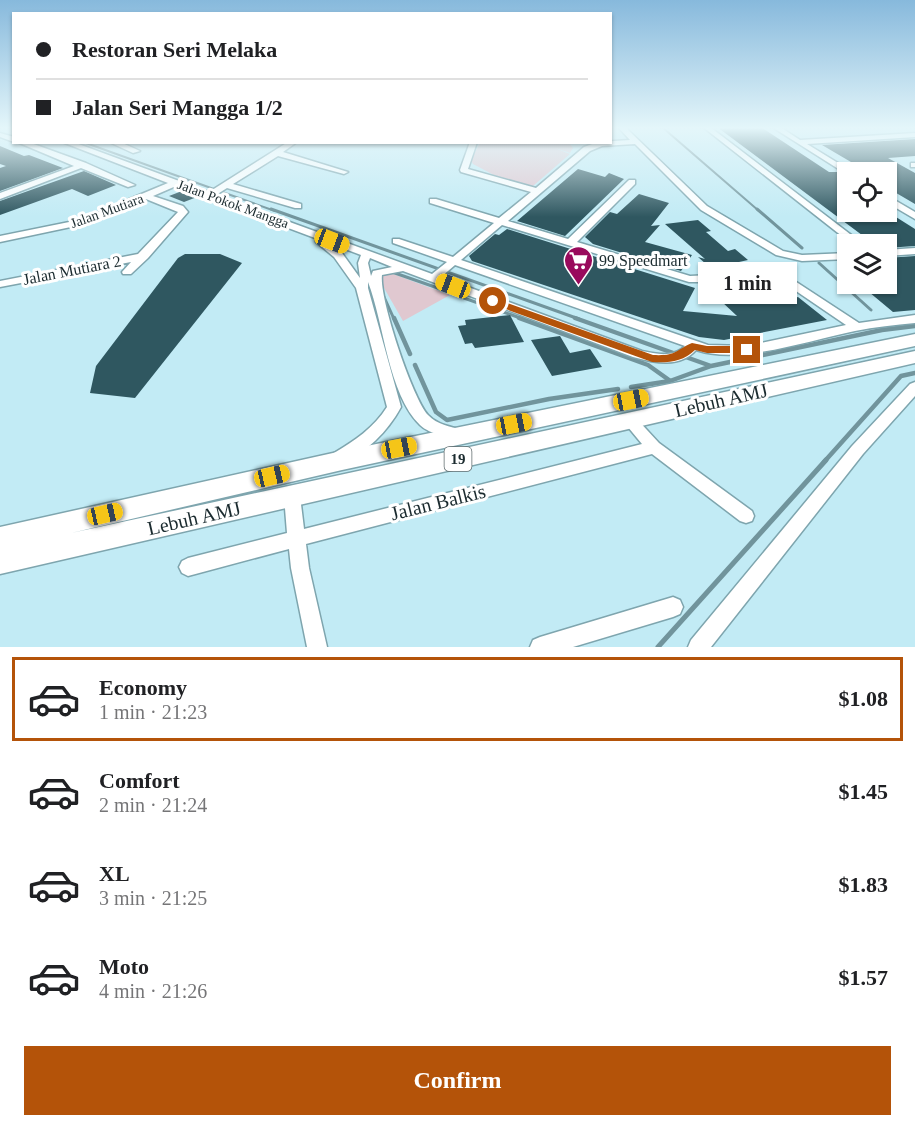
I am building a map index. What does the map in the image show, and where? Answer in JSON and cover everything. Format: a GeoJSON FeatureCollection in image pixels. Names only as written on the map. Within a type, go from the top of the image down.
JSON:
{"type":"FeatureCollection","features":[{"type":"Feature","properties":{"kind":"highway","name":"Lebuh AMJ"},"geometry":{"type":"LineString","coordinates":[[0,539],[330,462],[711,385],[915,340]]}},
{"type":"Feature","properties":{"kind":"highway","name":"Lebuh AMJ"},"geometry":{"type":"LineString","coordinates":[[0,561],[915,357]]}},
{"type":"Feature","properties":{"kind":"street"},"geometry":{"type":"LineString","coordinates":[[59,157],[130,185]]}},
{"type":"Feature","properties":{"kind":"street"},"geometry":{"type":"LineString","coordinates":[[0,196],[105,157]]}},
{"type":"Feature","properties":{"kind":"street","name":"Jalan Pokok Mangga"},"geometry":{"type":"LineString","coordinates":[[107,157],[176,183],[218,191],[298,228],[408,269],[442,270],[638,354],[669,359],[689,350]]}},
{"type":"Feature","properties":{"kind":"street"},"geometry":{"type":"LineString","coordinates":[[218,191],[271,157]]}},
{"type":"Feature","properties":{"kind":"street"},"geometry":{"type":"LineString","coordinates":[[293,157],[344,172]]}},
{"type":"Feature","properties":{"kind":"street"},"geometry":{"type":"LineString","coordinates":[[469,157],[464,170],[537,191]]}},
{"type":"Feature","properties":{"kind":"street"},"geometry":{"type":"LineString","coordinates":[[442,270],[578,157]]}},
{"type":"Feature","properties":{"kind":"street"},"geometry":{"type":"LineString","coordinates":[[652,157],[704,208],[780,253],[794,257],[837,255]]}},
{"type":"Feature","properties":{"kind":"street"},"geometry":{"type":"LineString","coordinates":[[745,157],[845,234]]}},
{"type":"Feature","properties":{"kind":"street"},"geometry":{"type":"LineString","coordinates":[[824,157],[837,166]]}},
{"type":"Feature","properties":{"kind":"street"},"geometry":{"type":"LineString","coordinates":[[571,242],[632,182]]}},
{"type":"Feature","properties":{"kind":"street","name":"Jalan Mutiara"},"geometry":{"type":"LineString","coordinates":[[0,239],[74,224],[176,183]]}},
{"type":"Feature","properties":{"kind":"street"},"geometry":{"type":"LineString","coordinates":[[218,191],[298,206]]}},
{"type":"Feature","properties":{"kind":"street"},"geometry":{"type":"LineString","coordinates":[[127,272],[183,212],[180,208],[146,196]]}},
{"type":"Feature","properties":{"kind":"street"},"geometry":{"type":"LineString","coordinates":[[433,201],[689,279],[706,280],[762,272],[777,274],[857,327]]}},
{"type":"Feature","properties":{"kind":"street"},"geometry":{"type":"LineString","coordinates":[[897,205],[915,216]]}},
{"type":"Feature","properties":{"kind":"street"},"geometry":{"type":"LineString","coordinates":[[298,228],[338,255],[368,284],[398,362],[424,420],[454,434],[468,434]]}},
{"type":"Feature","properties":{"kind":"street"},"geometry":{"type":"LineString","coordinates":[[396,241],[442,270],[689,350],[747,350],[857,327],[915,319]]}},
{"type":"Feature","properties":{"kind":"street"},"geometry":{"type":"LineString","coordinates":[[897,252],[915,251]]}},
{"type":"Feature","properties":{"kind":"street"},"geometry":{"type":"LineString","coordinates":[[330,462],[372,435],[383,424],[394,407],[363,263],[366,254]]}},
{"type":"Feature","properties":{"kind":"street","name":"Jalan Mutiara 2"},"geometry":{"type":"LineString","coordinates":[[0,284],[144,256]]}},
{"type":"Feature","properties":{"kind":"street"},"geometry":{"type":"LineString","coordinates":[[368,284],[381,270],[408,269]]}},
{"type":"Feature","properties":{"kind":"street"},"geometry":{"type":"LineString","coordinates":[[698,647],[731,611],[854,456],[915,387]]}},
{"type":"Feature","properties":{"kind":"street"},"geometry":{"type":"LineString","coordinates":[[630,421],[654,447],[746,516]]}},
{"type":"Feature","properties":{"kind":"street","name":"Jalan Balkis"},"geometry":{"type":"LineString","coordinates":[[188,567],[297,537],[654,447]]}},
{"type":"Feature","properties":{"kind":"street"},"geometry":{"type":"LineString","coordinates":[[292,496],[300,568],[317,647]]}},
{"type":"Feature","properties":{"kind":"street"},"geometry":{"type":"LineString","coordinates":[[540,647],[674,607]]}},
{"type":"Feature","properties":{"kind":"shaded area"},"geometry":{"type":"Polygon","coordinates":[[[472,157],[566,157],[533,186],[511,184],[473,164],[472,157]]]}},
{"type":"Feature","properties":{"kind":"shaded area"},"geometry":{"type":"Polygon","coordinates":[[[384,274],[393,274],[450,295],[403,321],[380,281],[384,274]]]}},
{"type":"Feature","properties":{"kind":"building"},"geometry":{"type":"Polygon","coordinates":[[[0,157],[35,157],[63,168],[0,191],[0,168],[6,166],[0,164],[0,157]]]}},
{"type":"Feature","properties":{"kind":"building"},"geometry":{"type":"Polygon","coordinates":[[[758,157],[807,157],[829,172],[837,172],[837,216],[758,157]]]}},
{"type":"Feature","properties":{"kind":"building"},"geometry":{"type":"Polygon","coordinates":[[[843,157],[899,157],[888,158],[895,162],[851,162],[843,157]]]}},
{"type":"Feature","properties":{"kind":"building"},"geometry":{"type":"Polygon","coordinates":[[[897,163],[915,173],[915,204],[897,193],[897,163]]]}},
{"type":"Feature","properties":{"kind":"building"},"geometry":{"type":"Polygon","coordinates":[[[578,169],[605,177],[609,173],[624,179],[565,236],[517,221],[578,169]]]}},
{"type":"Feature","properties":{"kind":"building"},"geometry":{"type":"Polygon","coordinates":[[[84,171],[116,185],[88,196],[72,189],[0,215],[0,201],[84,171]]]}},
{"type":"Feature","properties":{"kind":"building"},"geometry":{"type":"Polygon","coordinates":[[[182,191],[197,197],[184,202],[169,196],[182,191]]]}},
{"type":"Feature","properties":{"kind":"building"},"geometry":{"type":"Polygon","coordinates":[[[639,194],[669,203],[651,226],[660,225],[645,242],[692,255],[681,271],[593,244],[585,237],[610,212],[617,214],[639,194]]]}},
{"type":"Feature","properties":{"kind":"building"},"geometry":{"type":"Polygon","coordinates":[[[897,218],[915,229],[915,246],[897,247],[897,234],[861,234],[844,222],[897,222],[897,218]]]}},
{"type":"Feature","properties":{"kind":"building"},"geometry":{"type":"Polygon","coordinates":[[[698,220],[711,231],[706,232],[728,251],[735,249],[748,260],[739,262],[746,267],[715,272],[698,257],[705,259],[665,224],[698,220]]]}},
{"type":"Feature","properties":{"kind":"building"},"geometry":{"type":"Polygon","coordinates":[[[507,229],[695,288],[683,311],[737,316],[705,286],[760,278],[789,299],[798,297],[827,320],[724,340],[699,337],[472,261],[469,256],[495,234],[499,235],[507,229]]]}},
{"type":"Feature","properties":{"kind":"building"},"geometry":{"type":"Polygon","coordinates":[[[185,254],[220,254],[242,263],[135,398],[90,393],[96,366],[178,258],[185,254]]]}},
{"type":"Feature","properties":{"kind":"building"},"geometry":{"type":"Polygon","coordinates":[[[915,256],[915,310],[893,312],[871,294],[897,294],[897,257],[915,256]]]}},
{"type":"Feature","properties":{"kind":"building"},"geometry":{"type":"Polygon","coordinates":[[[510,315],[524,342],[475,348],[472,343],[465,344],[458,326],[466,325],[465,320],[510,315]]]}},
{"type":"Feature","properties":{"kind":"building"},"geometry":{"type":"Polygon","coordinates":[[[560,336],[570,353],[590,349],[602,367],[552,376],[531,340],[560,336]]]}},
{"type":"Feature","properties":{"kind":"waterway"},"geometry":{"type":"LineString","coordinates":[[125,157],[275,211]]}},
{"type":"Feature","properties":{"kind":"waterway"},"geometry":{"type":"LineString","coordinates":[[697,157],[759,211]]}},
{"type":"Feature","properties":{"kind":"waterway"},"geometry":{"type":"LineString","coordinates":[[271,209],[579,319]]}},
{"type":"Feature","properties":{"kind":"waterway"},"geometry":{"type":"LineString","coordinates":[[757,209],[802,248]]}},
{"type":"Feature","properties":{"kind":"waterway"},"geometry":{"type":"LineString","coordinates":[[819,263],[871,310]]}},
{"type":"Feature","properties":{"kind":"waterway"},"geometry":{"type":"LineString","coordinates":[[392,272],[452,293]]}},
{"type":"Feature","properties":{"kind":"waterway"},"geometry":{"type":"LineString","coordinates":[[384,297],[394,319]]}},
{"type":"Feature","properties":{"kind":"waterway"},"geometry":{"type":"LineString","coordinates":[[464,298],[523,319]]}},
{"type":"Feature","properties":{"kind":"waterway"},"geometry":{"type":"LineString","coordinates":[[394,318],[410,354]]}},
{"type":"Feature","properties":{"kind":"waterway"},"geometry":{"type":"LineString","coordinates":[[519,318],[648,365],[669,380]]}},
{"type":"Feature","properties":{"kind":"waterway"},"geometry":{"type":"LineString","coordinates":[[575,318],[676,354]]}},
{"type":"Feature","properties":{"kind":"waterway"},"geometry":{"type":"LineString","coordinates":[[711,366],[882,330],[915,326]]}},
{"type":"Feature","properties":{"kind":"waterway"},"geometry":{"type":"LineString","coordinates":[[683,356],[711,366]]}},
{"type":"Feature","properties":{"kind":"waterway"},"geometry":{"type":"LineString","coordinates":[[415,365],[436,412],[447,420],[549,399],[618,389]]}},
{"type":"Feature","properties":{"kind":"waterway"},"geometry":{"type":"LineString","coordinates":[[631,387],[670,381],[711,366]]}},
{"type":"Feature","properties":{"kind":"waterway"},"geometry":{"type":"LineString","coordinates":[[824,462],[901,376],[915,373]]}},
{"type":"Feature","properties":{"kind":"waterway"},"geometry":{"type":"LineString","coordinates":[[658,647],[826,460]]}},
{"type":"Feature","properties":{"kind":"place","name":"99 Speedmart"},"geometry":{"type":"Point","coordinates":[578,286]}},
{"type":"Feature","properties":{"kind":"route"},"geometry":{"type":"LineString","coordinates":[[493,301],[652,358],[669,359],[685,354],[692,346],[707,350],[747,350]]}}]}
